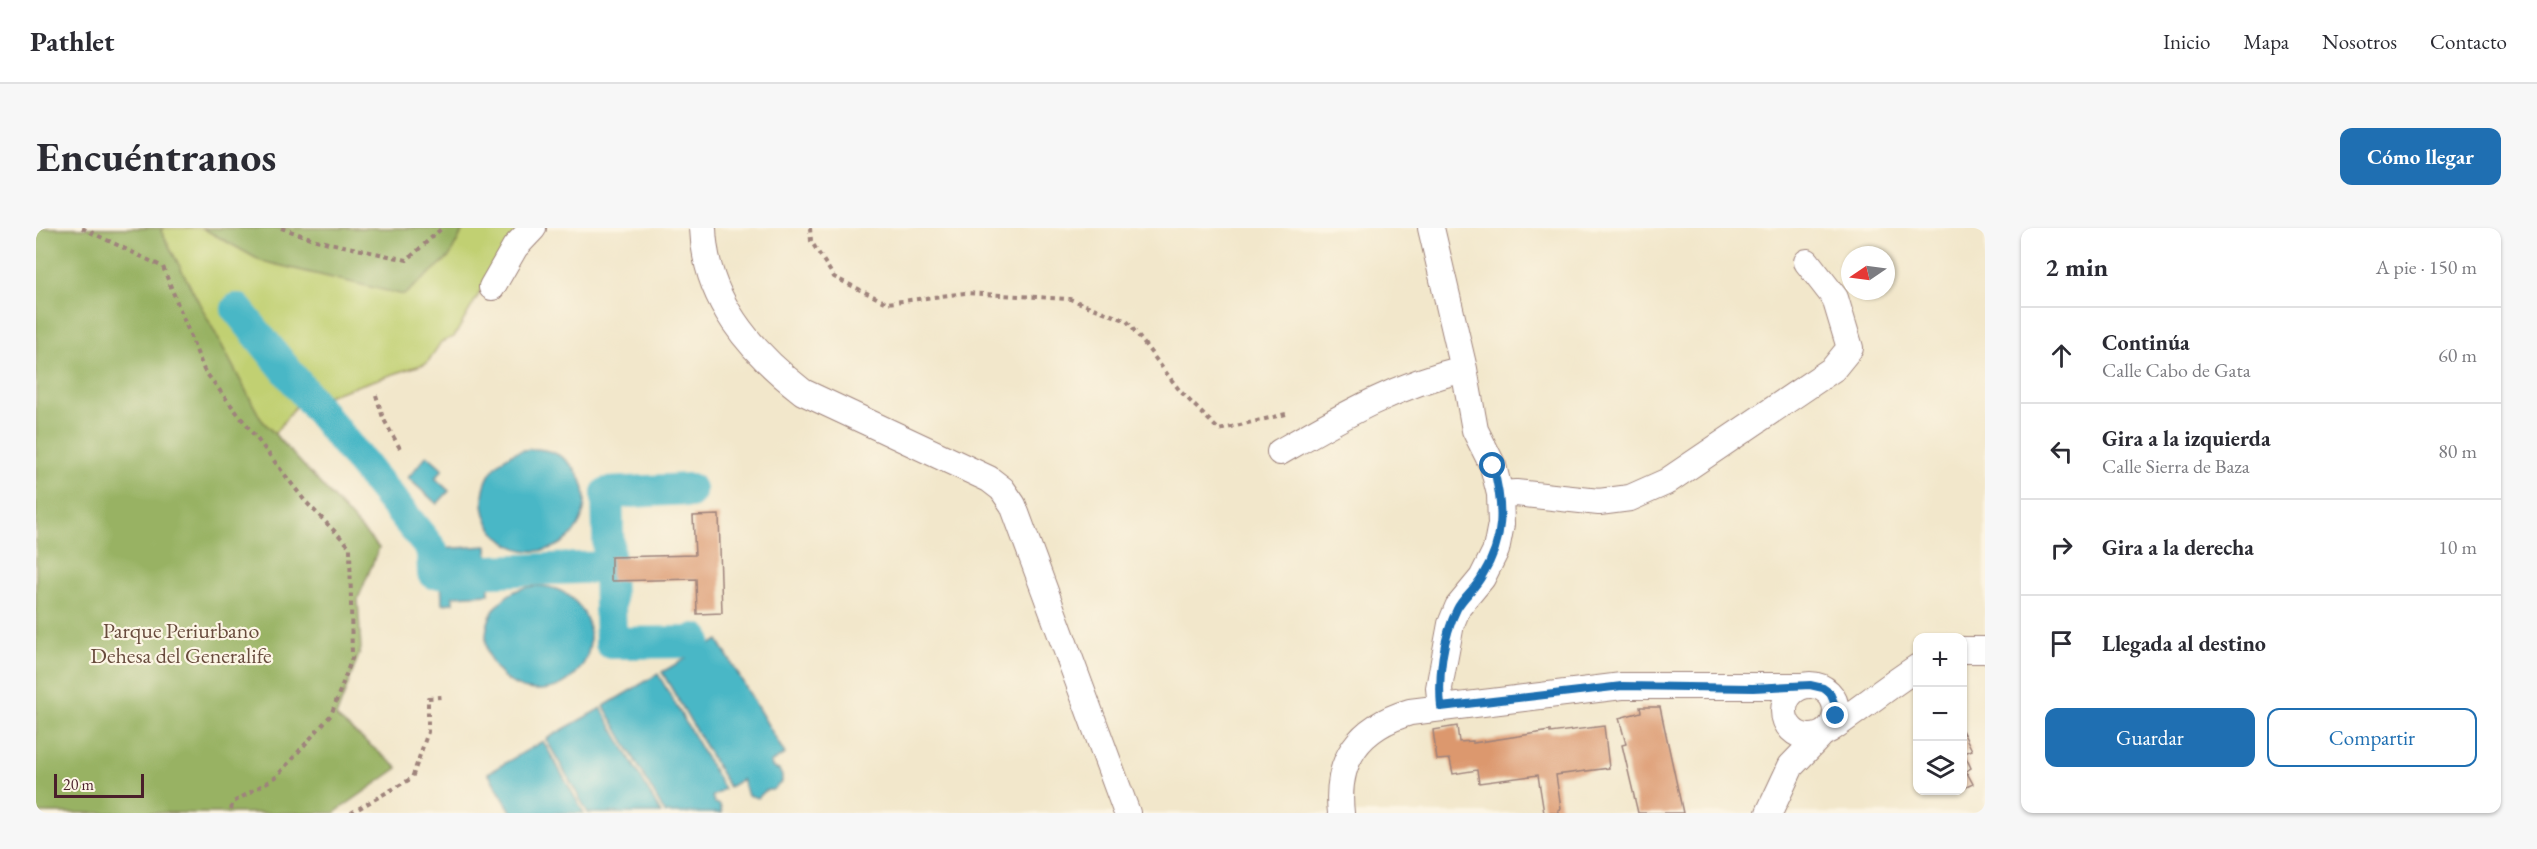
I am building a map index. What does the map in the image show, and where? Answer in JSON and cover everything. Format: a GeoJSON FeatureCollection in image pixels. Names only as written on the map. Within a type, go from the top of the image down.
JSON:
{"type":"FeatureCollection","features":[{"type":"Feature","properties":{"kind":"street"},"geometry":{"type":"LineString","coordinates":[[492,287],[515,247],[533,228]]}},
{"type":"Feature","properties":{"kind":"street"},"geometry":{"type":"LineString","coordinates":[[703,228],[713,277],[727,311],[750,345],[777,371],[803,392],[989,479],[1002,489],[1012,505],[1127,813]]}},
{"type":"Feature","properties":{"kind":"street"},"geometry":{"type":"LineString","coordinates":[[1431,228],[1464,369],[1474,430],[1493,466],[1500,494],[1501,525],[1496,550],[1482,578],[1458,607],[1450,624],[1439,688],[1441,707]]}},
{"type":"Feature","properties":{"kind":"street"},"geometry":{"type":"LineString","coordinates":[[1500,494],[1516,493],[1599,502],[1630,498],[1666,482],[1833,369],[1850,348],[1835,298],[1808,262]]}},
{"type":"Feature","properties":{"kind":"street"},"geometry":{"type":"LineString","coordinates":[[1280,452],[1363,405],[1410,385],[1464,369]]}},
{"type":"Feature","properties":{"kind":"street"},"geometry":{"type":"LineString","coordinates":[[1967,650],[1985,650]]}},
{"type":"Feature","properties":{"kind":"street"},"geometry":{"type":"LineString","coordinates":[[1753,688],[1804,737],[1824,733],[1868,704],[1878,693],[1913,670]]}},
{"type":"Feature","properties":{"kind":"street"},"geometry":{"type":"LineString","coordinates":[[1341,813],[1339,793],[1342,770],[1353,749],[1367,732],[1392,717],[1441,707],[1622,686],[1813,687],[1878,693]]}},
{"type":"Feature","properties":{"kind":"street"},"geometry":{"type":"LineString","coordinates":[[1769,813],[1791,766],[1834,723],[1836,707],[1830,693],[1813,687],[1790,695],[1786,702],[1791,766]]}},
{"type":"Feature","properties":{"kind":"path"},"geometry":{"type":"LineString","coordinates":[[81,228],[163,267],[204,370],[305,501],[350,548],[352,658],[331,715],[276,777],[232,803],[231,813]]}},
{"type":"Feature","properties":{"kind":"path"},"geometry":{"type":"LineString","coordinates":[[281,228],[316,240],[407,260],[442,228]]}},
{"type":"Feature","properties":{"kind":"path"},"geometry":{"type":"LineString","coordinates":[[810,228],[811,241],[834,277],[887,303],[965,293],[1070,299],[1126,321],[1180,391],[1219,430],[1297,412]]}},
{"type":"Feature","properties":{"kind":"path"},"geometry":{"type":"LineString","coordinates":[[376,395],[383,418],[402,453]]}},
{"type":"Feature","properties":{"kind":"path"},"geometry":{"type":"LineString","coordinates":[[351,813],[412,778],[428,732],[428,698],[442,698]]}},
{"type":"Feature","properties":{"kind":"green space","name":"Parque Periurbano Dehesa del Generalife"},"geometry":{"type":"Polygon","coordinates":[[[36,228],[524,228],[504,251],[454,337],[441,342],[427,363],[296,406],[272,437],[36,813],[36,228]]]}},
{"type":"Feature","properties":{"kind":"green space","name":"Parque Periurbano Dehesa del Generalife"},"geometry":{"type":"Polygon","coordinates":[[[36,228],[163,228],[161,231],[261,419],[379,548],[358,599],[361,649],[336,717],[398,768],[334,813],[36,813],[36,228]]]}},
{"type":"Feature","properties":{"kind":"green space"},"geometry":{"type":"Polygon","coordinates":[[[202,228],[464,228],[449,257],[404,295],[261,261],[202,228]]]}},
{"type":"Feature","properties":{"kind":"water"},"geometry":{"type":"Polygon","coordinates":[[[534,449],[563,457],[577,471],[585,500],[577,529],[563,543],[534,551],[505,543],[491,529],[483,500],[491,471],[505,457],[534,449]]]}},
{"type":"Feature","properties":{"kind":"water"},"geometry":{"type":"Polygon","coordinates":[[[427,455],[443,469],[435,478],[449,491],[437,504],[408,478],[427,455]]]}},
{"type":"Feature","properties":{"kind":"water"},"geometry":{"type":"Polygon","coordinates":[[[487,546],[489,594],[453,596],[453,603],[442,604],[440,549],[487,546]]]}},
{"type":"Feature","properties":{"kind":"water"},"geometry":{"type":"Polygon","coordinates":[[[538,586],[558,590],[575,601],[586,618],[590,638],[586,658],[575,675],[558,686],[538,690],[518,686],[501,675],[490,658],[486,638],[490,618],[501,601],[518,590],[538,586]]]}},
{"type":"Feature","properties":{"kind":"water"},"geometry":{"type":"Polygon","coordinates":[[[718,640],[785,754],[770,763],[773,768],[779,770],[782,782],[772,790],[766,790],[758,798],[748,795],[742,779],[729,787],[662,672],[718,640]]]}},
{"type":"Feature","properties":{"kind":"water"},"geometry":{"type":"Polygon","coordinates":[[[658,674],[724,789],[712,797],[715,803],[720,805],[722,813],[665,813],[604,706],[658,674]]]}},
{"type":"Feature","properties":{"kind":"water"},"geometry":{"type":"Polygon","coordinates":[[[601,708],[661,813],[588,813],[546,739],[601,708]]]}},
{"type":"Feature","properties":{"kind":"water"},"geometry":{"type":"Polygon","coordinates":[[[543,741],[584,813],[512,813],[488,773],[543,741]]]}},
{"type":"Feature","properties":{"kind":"building"},"geometry":{"type":"Polygon","coordinates":[[[719,515],[722,613],[697,614],[696,579],[611,581],[611,557],[695,555],[693,516],[719,515]]]}},
{"type":"Feature","properties":{"kind":"building"},"geometry":{"type":"Polygon","coordinates":[[[1640,707],[1660,707],[1683,813],[1638,813],[1622,745],[1626,744],[1619,718],[1641,712],[1640,707]]]}},
{"type":"Feature","properties":{"kind":"building"},"geometry":{"type":"Polygon","coordinates":[[[1457,726],[1459,742],[1473,741],[1473,743],[1550,731],[1550,733],[1604,726],[1609,768],[1556,775],[1561,809],[1558,810],[1559,813],[1544,813],[1538,775],[1479,783],[1477,770],[1453,774],[1450,759],[1437,760],[1433,730],[1457,726]]]}},
{"type":"Feature","properties":{"kind":"building"},"geometry":{"type":"Polygon","coordinates":[[[1967,740],[1972,750],[1967,752],[1967,740]]]}},
{"type":"Feature","properties":{"kind":"building"},"geometry":{"type":"Polygon","coordinates":[[[1967,773],[1973,784],[1967,787],[1967,773]]]}},
{"type":"Feature","properties":{"kind":"waterway"},"geometry":{"type":"LineString","coordinates":[[237,309],[432,550],[433,573],[609,567]]}},
{"type":"Feature","properties":{"kind":"waterway"},"geometry":{"type":"LineString","coordinates":[[690,492],[690,489],[607,493],[611,643],[695,642],[695,639]]}},
{"type":"Feature","properties":{"kind":"route"},"geometry":{"type":"LineString","coordinates":[[1493,466],[1500,494],[1501,525],[1496,550],[1482,578],[1458,607],[1450,624],[1439,688],[1441,707],[1622,686],[1753,688],[1768,685],[1810,685],[1823,688],[1830,693],[1836,707],[1836,716]]}}]}
